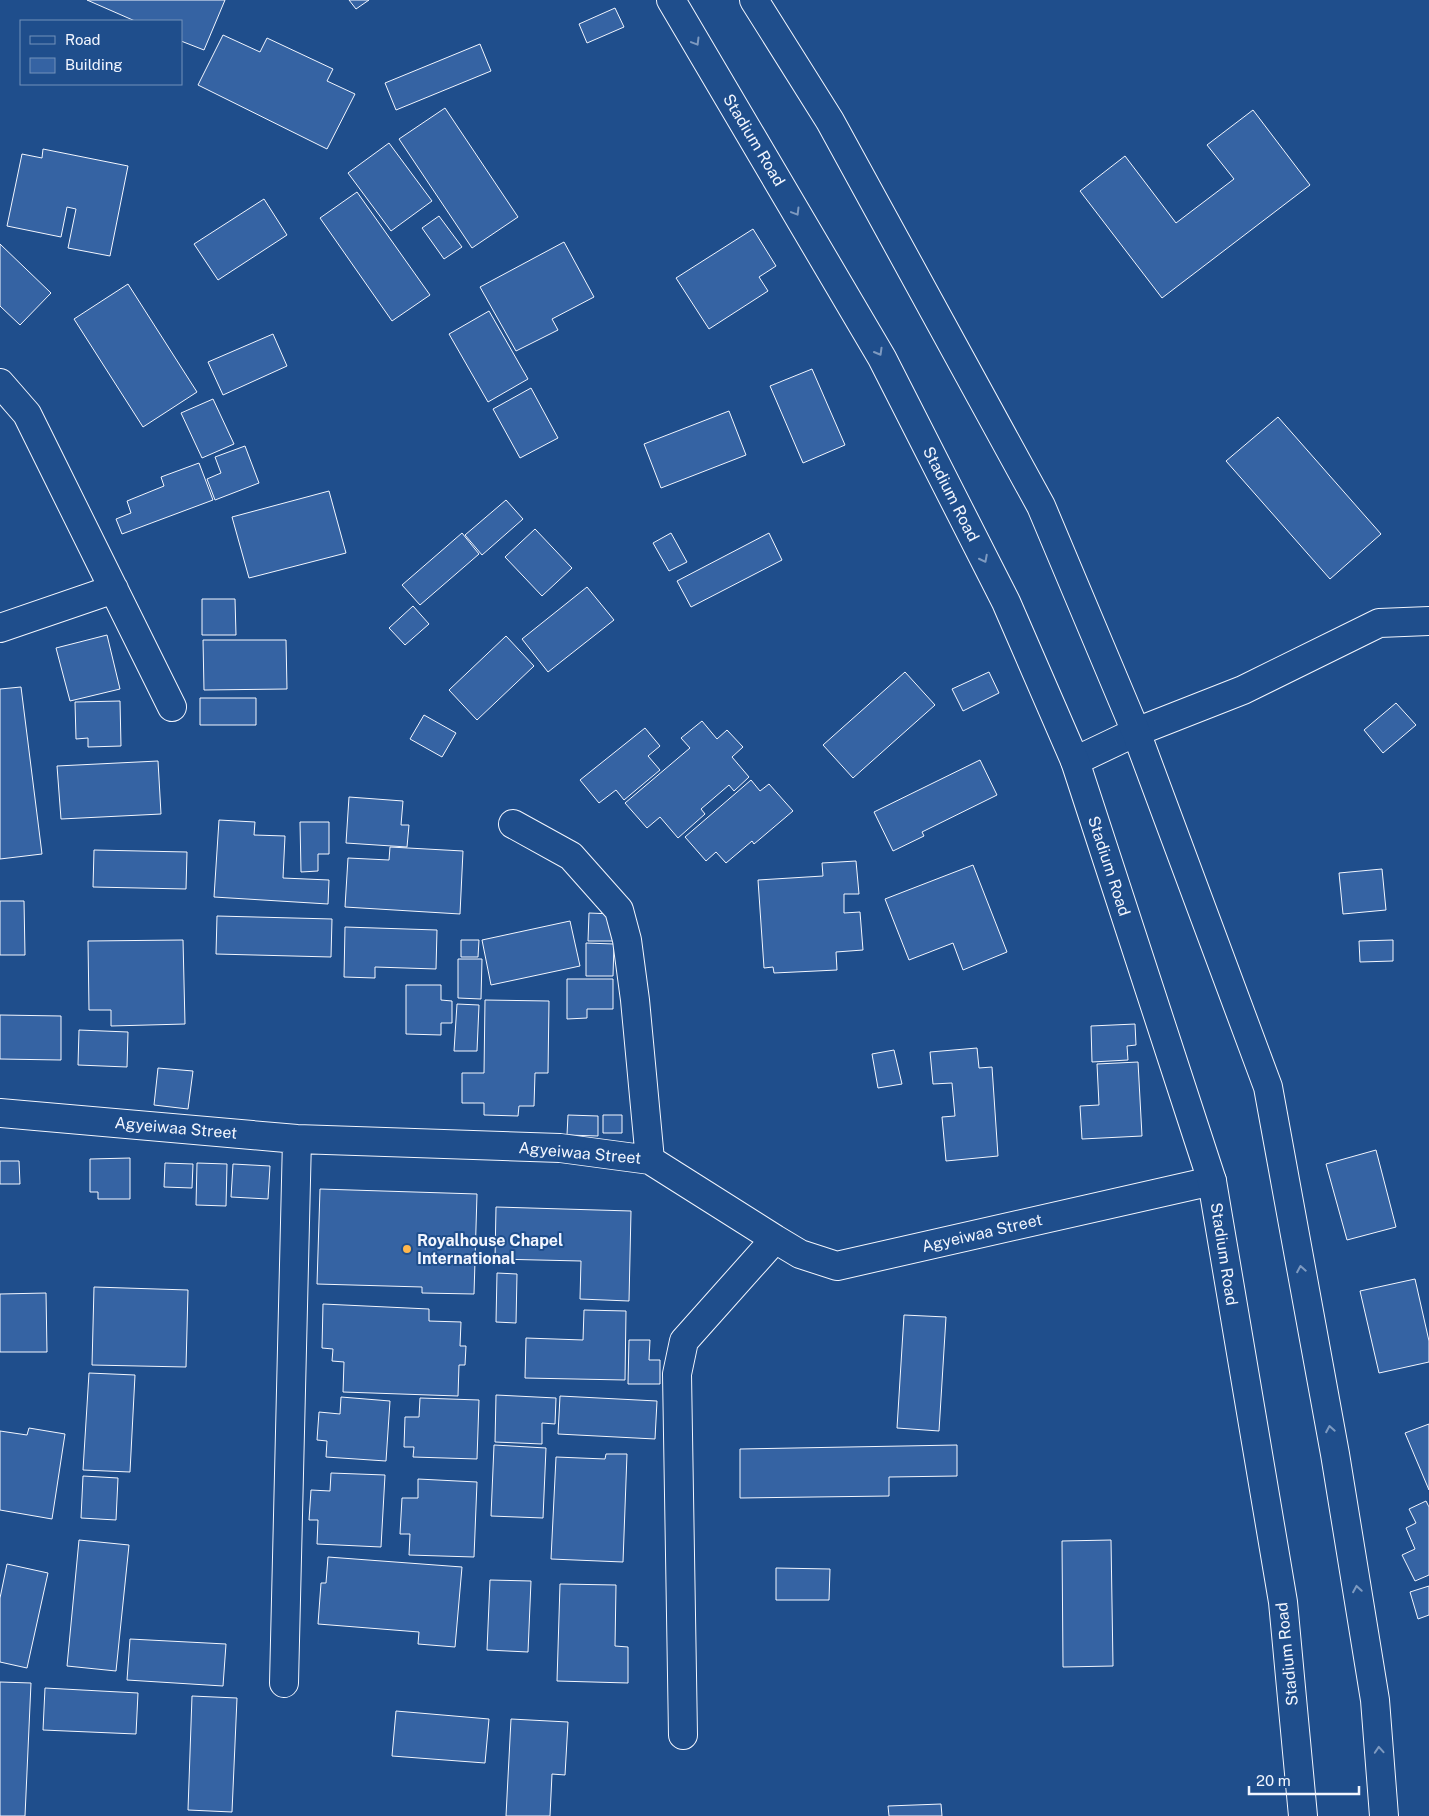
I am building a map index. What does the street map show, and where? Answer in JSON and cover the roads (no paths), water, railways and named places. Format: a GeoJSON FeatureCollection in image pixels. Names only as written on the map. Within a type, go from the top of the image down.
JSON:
{"type":"FeatureCollection","features":[{"type":"Feature","properties":{"kind":"main road","name":"Stadium Road"},"geometry":{"type":"LineString","coordinates":[[671,0],[882,358],[1006,602],[1075,761],[1212,1181],[1282,1602],[1303,1816]]}},
{"type":"Feature","properties":{"kind":"main road"},"geometry":{"type":"LineString","coordinates":[[754,0],[830,121],[1041,506],[1136,732],[1268,1087],[1335,1454],[1376,1700],[1384,1816]]}},
{"type":"Feature","properties":{"kind":"main road"},"geometry":{"type":"LineString","coordinates":[[0,383],[28,414],[172,707]]}},
{"type":"Feature","properties":{"kind":"main road"},"geometry":{"type":"LineString","coordinates":[[0,628],[114,589]]}},
{"type":"Feature","properties":{"kind":"main road"},"geometry":{"type":"LineString","coordinates":[[1075,761],[1136,732],[1243,690],[1379,623],[1429,621]]}},
{"type":"Feature","properties":{"kind":"main road"},"geometry":{"type":"LineString","coordinates":[[514,824],[571,856],[619,910],[627,940],[650,1160]]}},
{"type":"Feature","properties":{"kind":"main road","name":"Agyeiwaa Street"},"geometry":{"type":"LineString","coordinates":[[0,1113],[297,1139],[560,1148],[650,1160],[775,1240],[820,1262],[837,1266],[1212,1181]]}},
{"type":"Feature","properties":{"kind":"main road"},"geometry":{"type":"LineString","coordinates":[[284,1683],[297,1139]]}},
{"type":"Feature","properties":{"kind":"main road"},"geometry":{"type":"LineString","coordinates":[[683,1735],[677,1374],[684,1342],[775,1240]]}},
{"type":"Feature","properties":{"kind":"place","name":"Royalhouse Chapel International"},"geometry":{"type":"Point","coordinates":[407,1249]}}]}
